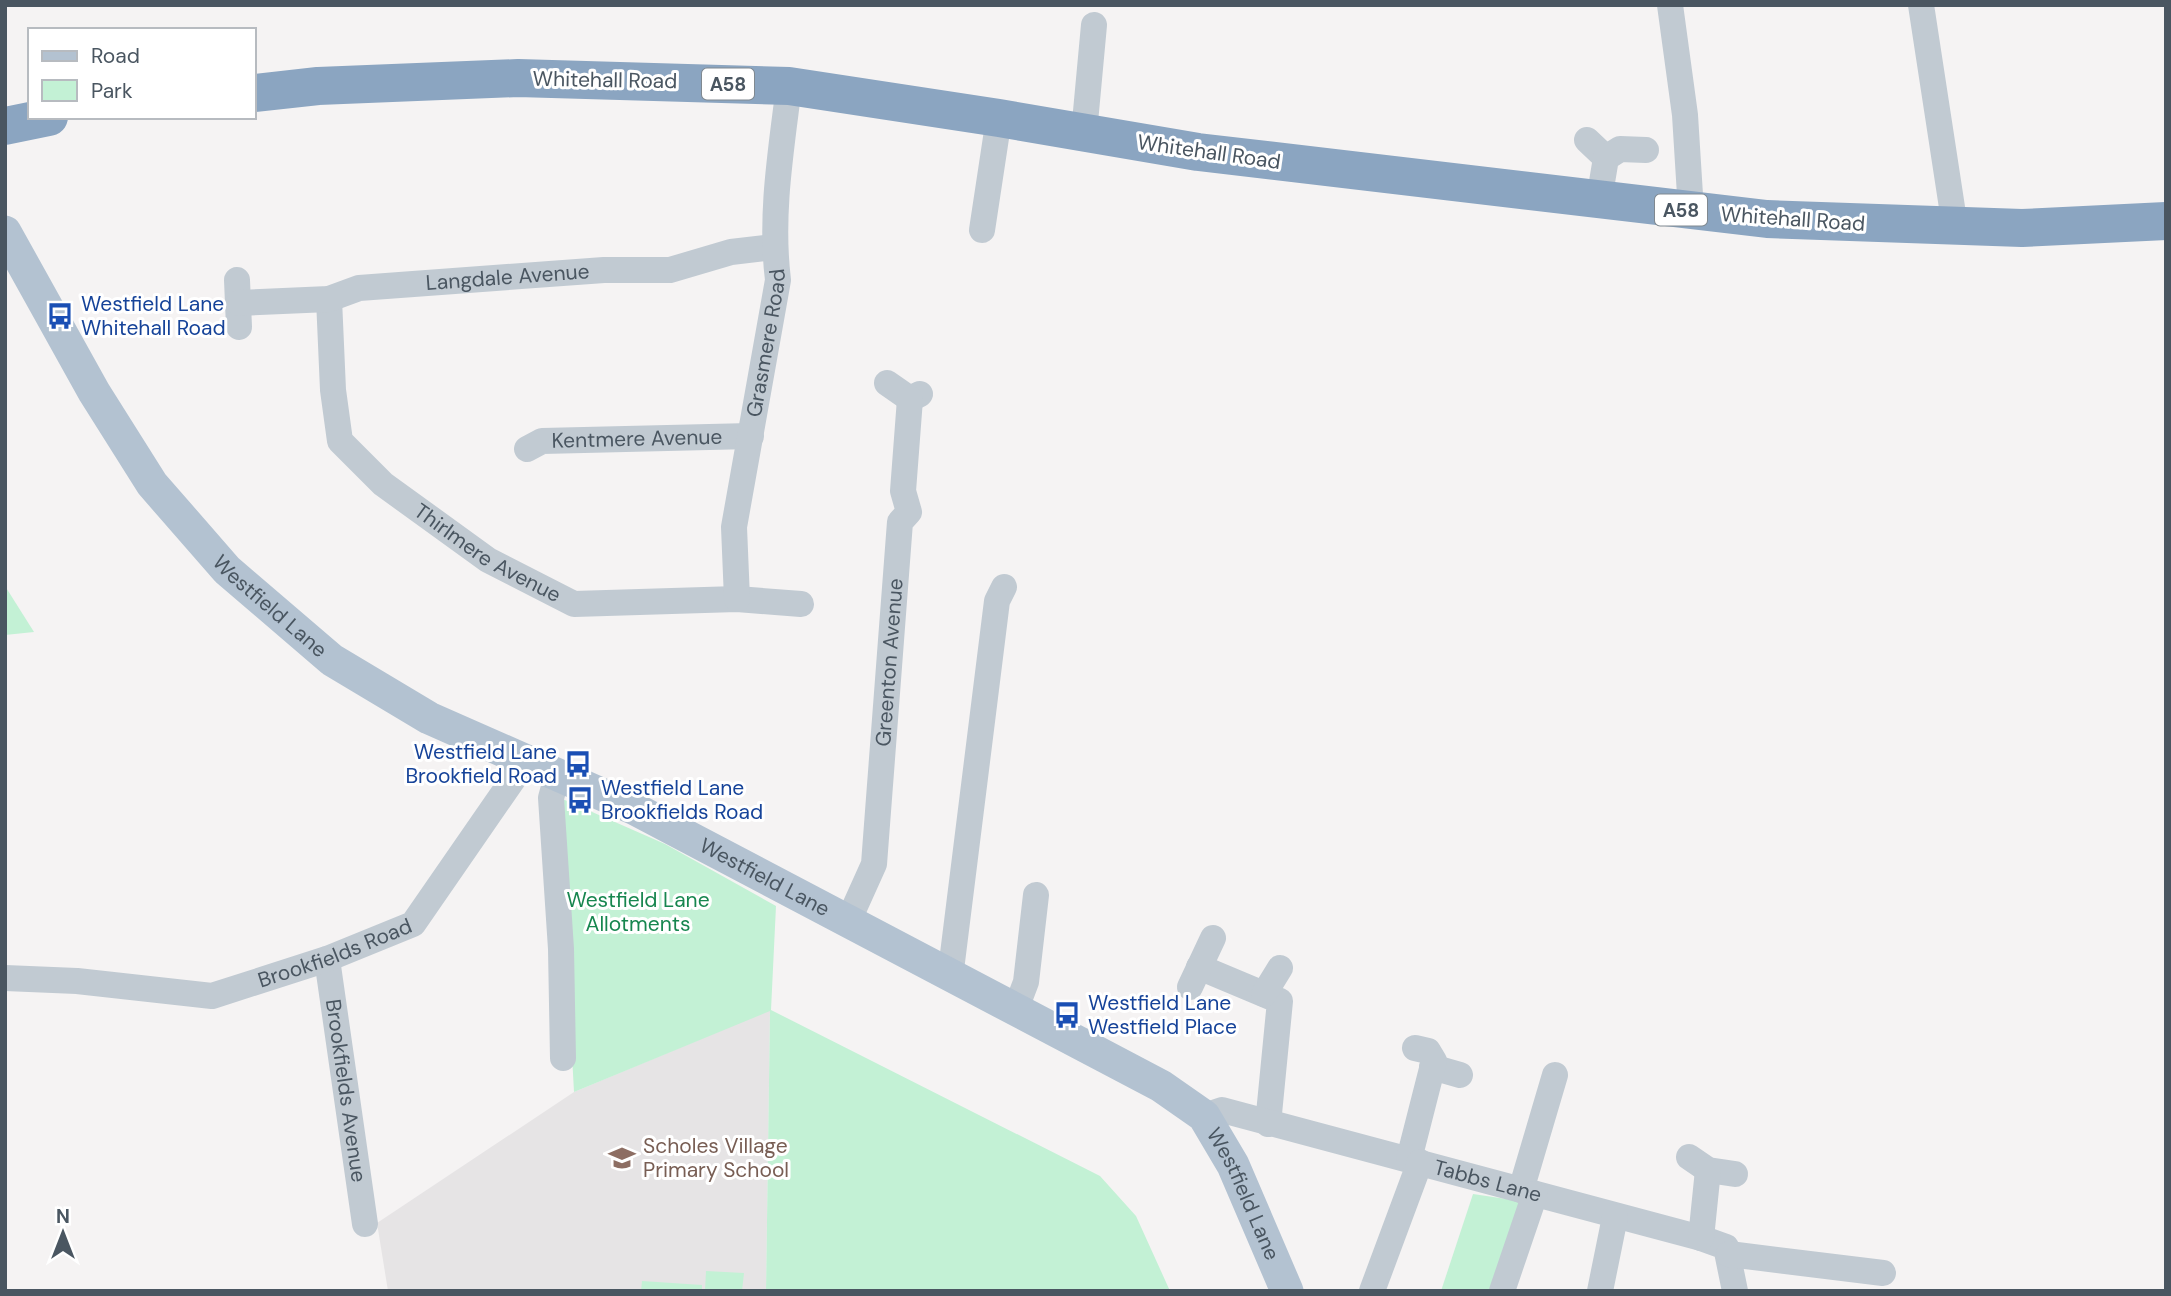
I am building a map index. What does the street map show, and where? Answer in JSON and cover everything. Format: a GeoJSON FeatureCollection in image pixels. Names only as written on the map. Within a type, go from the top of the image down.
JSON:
{"type":"FeatureCollection","features":[{"type":"Feature","properties":{"kind":"highway","name":"Whitehall Road"},"geometry":{"type":"LineString","coordinates":[[256,93],[317,86],[518,78],[789,86],[1198,152],[1767,219],[2022,228],[2166,221]]}},
{"type":"Feature","properties":{"kind":"highway"},"geometry":{"type":"LineString","coordinates":[[5,127],[40,119]]}},
{"type":"Feature","properties":{"kind":"main road","name":"Westfield Lane"},"geometry":{"type":"LineString","coordinates":[[7,237],[94,392],[152,484],[227,570],[332,660],[429,718],[635,809],[716,850],[950,978],[1161,1086],[1204,1116],[1233,1166],[1287,1291]]}},
{"type":"Feature","properties":{"kind":"street"},"geometry":{"type":"LineString","coordinates":[[1670,5],[1685,115],[1691,211]]}},
{"type":"Feature","properties":{"kind":"street"},"geometry":{"type":"LineString","coordinates":[[1921,5],[1955,227]]}},
{"type":"Feature","properties":{"kind":"street"},"geometry":{"type":"LineString","coordinates":[[1084,133],[1094,24]]}},
{"type":"Feature","properties":{"kind":"street","name":"Grasmere Road"},"geometry":{"type":"LineString","coordinates":[[737,598],[734,527],[778,280],[774,247],[778,171],[789,86]]}},
{"type":"Feature","properties":{"kind":"street"},"geometry":{"type":"LineString","coordinates":[[982,230],[999,118]]}},
{"type":"Feature","properties":{"kind":"street"},"geometry":{"type":"LineString","coordinates":[[1587,140],[1606,159]]}},
{"type":"Feature","properties":{"kind":"street"},"geometry":{"type":"LineString","coordinates":[[1600,200],[1606,159],[1620,149],[1646,150]]}},
{"type":"Feature","properties":{"kind":"street","name":"Langdale Avenue"},"geometry":{"type":"LineString","coordinates":[[239,303],[329,299],[359,288],[604,270],[670,270],[731,252],[774,247]]}},
{"type":"Feature","properties":{"kind":"street","name":"Thirlmere Avenue"},"geometry":{"type":"LineString","coordinates":[[329,299],[333,390],[340,441],[383,484],[488,560],[575,604],[737,598],[801,604]]}},
{"type":"Feature","properties":{"kind":"street","name":"Greenton Avenue"},"geometry":{"type":"LineString","coordinates":[[848,924],[874,864],[900,522],[909,512],[903,491],[915,396],[887,383]]}},
{"type":"Feature","properties":{"kind":"street","name":"Kentmere Avenue"},"geometry":{"type":"LineString","coordinates":[[527,449],[542,441],[751,436]]}},
{"type":"Feature","properties":{"kind":"street"},"geometry":{"type":"LineString","coordinates":[[950,978],[997,601],[1004,587]]}},
{"type":"Feature","properties":{"kind":"street","name":"Brookfields Road"},"geometry":{"type":"LineString","coordinates":[[5,978],[77,981],[182,995],[228,993],[327,959],[413,924],[525,762]]}},
{"type":"Feature","properties":{"kind":"street"},"geometry":{"type":"LineString","coordinates":[[557,776],[551,798],[561,949],[563,1058]]}},
{"type":"Feature","properties":{"kind":"street"},"geometry":{"type":"LineString","coordinates":[[1015,1011],[1026,982],[1036,895]]}},
{"type":"Feature","properties":{"kind":"street"},"geometry":{"type":"LineString","coordinates":[[1213,938],[1194,977],[1280,1001],[1268,1124]]}},
{"type":"Feature","properties":{"kind":"street","name":"Brookfields Avenue"},"geometry":{"type":"LineString","coordinates":[[327,959],[365,1224]]}},
{"type":"Feature","properties":{"kind":"street"},"geometry":{"type":"LineString","coordinates":[[1264,995],[1280,968]]}},
{"type":"Feature","properties":{"kind":"street"},"geometry":{"type":"LineString","coordinates":[[1372,1291],[1415,1160],[1427,1059],[1460,1075]]}},
{"type":"Feature","properties":{"kind":"street"},"geometry":{"type":"LineString","coordinates":[[1502,1291],[1555,1075]]}},
{"type":"Feature","properties":{"kind":"street","name":"Tabbs Lane"},"geometry":{"type":"LineString","coordinates":[[1204,1116],[1222,1110],[1415,1160],[1615,1217],[1701,1238],[1726,1247],[1729,1254]]}},
{"type":"Feature","properties":{"kind":"street"},"geometry":{"type":"LineString","coordinates":[[1701,1238],[1698,1163],[1735,1174]]}},
{"type":"Feature","properties":{"kind":"street"},"geometry":{"type":"LineString","coordinates":[[1600,1291],[1615,1217]]}},
{"type":"Feature","properties":{"kind":"street"},"geometry":{"type":"LineString","coordinates":[[1735,1291],[1729,1254],[1883,1273]]}},
{"type":"Feature","properties":{"kind":"shaded area","name":"Scholes Village Primary School"},"geometry":{"type":"Polygon","coordinates":[[[770,1010],[766,1291],[388,1291],[377,1223],[574,1092],[770,1010]]]}},
{"type":"Feature","properties":{"kind":"green space"},"geometry":{"type":"Polygon","coordinates":[[[5,586],[34,632],[5,635],[5,586]]]}},
{"type":"Feature","properties":{"kind":"green space","name":"Westfield Lane Allotments"},"geometry":{"type":"Polygon","coordinates":[[[558,797],[665,844],[776,906],[771,1010],[1100,1176],[1136,1216],[1170,1291],[766,1291],[770,1011],[574,1092],[558,797]]]}},
{"type":"Feature","properties":{"kind":"green space"},"geometry":{"type":"Polygon","coordinates":[[[1473,1194],[1520,1201],[1492,1291],[1441,1291],[1473,1194]]]}},
{"type":"Feature","properties":{"kind":"green space"},"geometry":{"type":"Polygon","coordinates":[[[706,1271],[744,1273],[742,1291],[705,1291],[706,1271]]]}},
{"type":"Feature","properties":{"kind":"green space"},"geometry":{"type":"Polygon","coordinates":[[[642,1281],[702,1285],[702,1291],[641,1291],[642,1281]]]}},
{"type":"Feature","properties":{"kind":"place","name":"Westfield Lane Whitehall Road"},"geometry":{"type":"Point","coordinates":[60,316]}},
{"type":"Feature","properties":{"kind":"place","name":"Westfield Lane Brookfield Road"},"geometry":{"type":"Point","coordinates":[578,764]}},
{"type":"Feature","properties":{"kind":"place","name":"Westfield Lane Brookfields Road"},"geometry":{"type":"Point","coordinates":[580,800]}},
{"type":"Feature","properties":{"kind":"place","name":"Westfield Lane Westfield Place"},"geometry":{"type":"Point","coordinates":[1067,1015]}},
{"type":"Feature","properties":{"kind":"place","name":"Scholes Village Primary School"},"geometry":{"type":"Point","coordinates":[622,1158]}}]}
